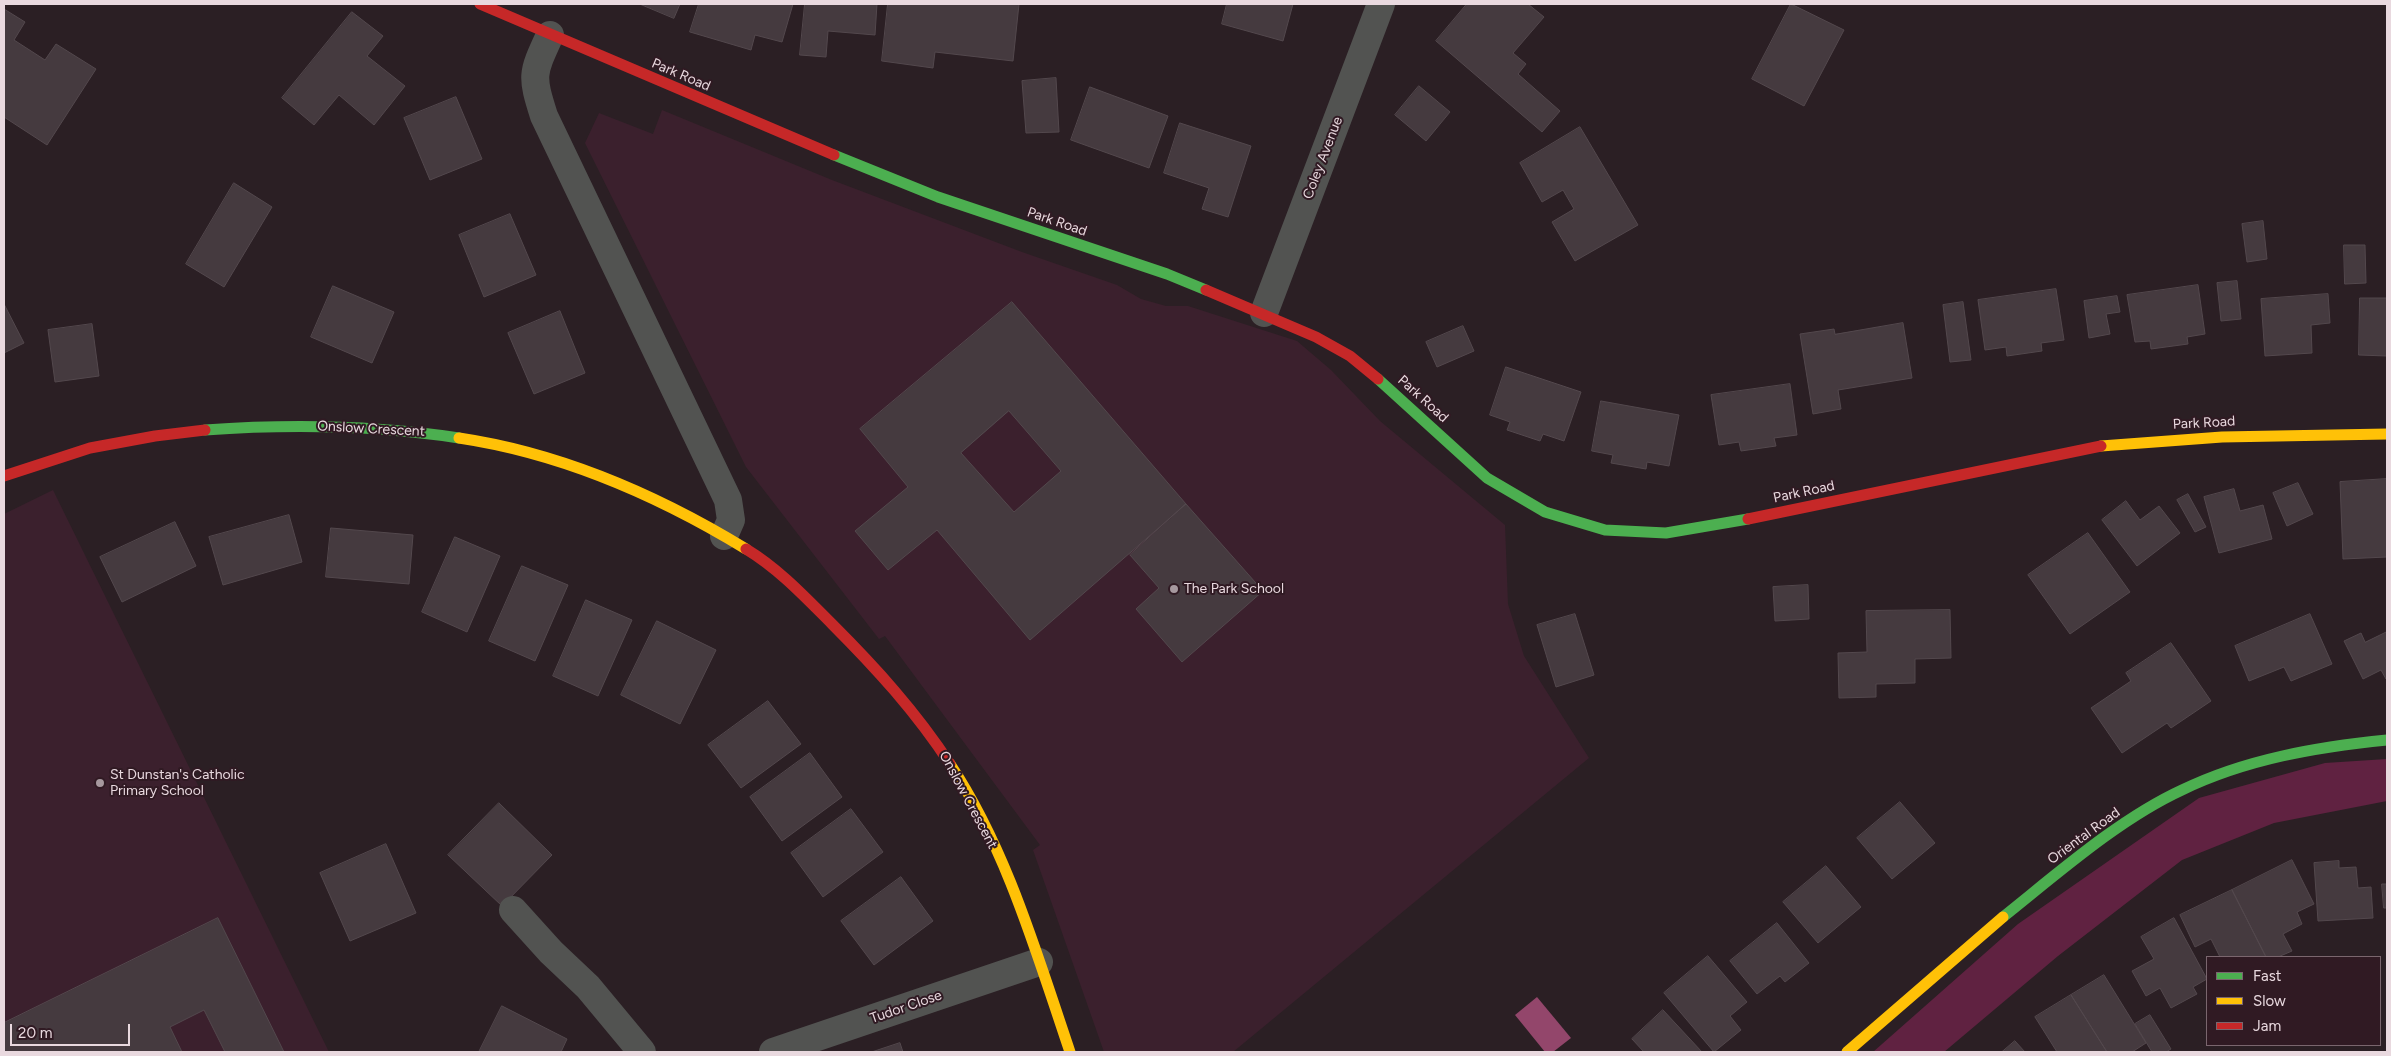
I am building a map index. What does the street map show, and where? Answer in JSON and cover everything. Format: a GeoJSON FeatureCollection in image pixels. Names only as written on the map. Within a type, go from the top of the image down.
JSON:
{"type":"FeatureCollection","features":[{"type":"Feature","properties":{"kind":"street","name":"Park Road"},"geometry":{"type":"LineString","coordinates":[[480,4],[835,156],[921,190],[1167,274],[1264,312],[1350,356],[1386,386],[1487,478],[1545,512],[1605,530],[1666,533],[1718,526],[1898,487],[2103,446],[2231,436],[2387,434]]}},
{"type":"Feature","properties":{"kind":"street","name":"Coley Avenue"},"geometry":{"type":"LineString","coordinates":[[1264,312],[1382,4]]}},
{"type":"Feature","properties":{"kind":"street"},"geometry":{"type":"LineString","coordinates":[[550,35],[535,66],[534,85],[544,116],[728,500],[731,520],[724,536]]}},
{"type":"Feature","properties":{"kind":"street","name":"Onslow Crescent"},"geometry":{"type":"LineString","coordinates":[[4,476],[68,454],[126,441],[185,431],[288,425],[407,429],[460,436],[513,447],[578,468],[645,494],[724,536],[759,557],[811,602],[898,693],[931,734],[957,774],[998,857],[1039,962],[1070,1052]]}},
{"type":"Feature","properties":{"kind":"street","name":"Oriental Road"},"geometry":{"type":"LineString","coordinates":[[1847,1052],[2009,910],[2143,812],[2195,783],[2237,768],[2291,754],[2343,744],[2387,740]]}},
{"type":"Feature","properties":{"kind":"street"},"geometry":{"type":"LineString","coordinates":[[513,910],[551,952],[588,987],[642,1052]]}},
{"type":"Feature","properties":{"kind":"street","name":"Tudor Close"},"geometry":{"type":"LineString","coordinates":[[773,1052],[1039,962]]}},
{"type":"Feature","properties":{"kind":"shaded area","name":"The Park School"},"geometry":{"type":"Polygon","coordinates":[[[662,110],[832,180],[1022,252],[1117,285],[1141,299],[1166,306],[1188,306],[1297,341],[1331,370],[1380,421],[1505,525],[1508,604],[1524,656],[1589,758],[1233,1052],[1104,1052],[1033,850],[1040,845],[885,636],[879,639],[746,467],[585,143],[599,113],[653,134],[662,110]]]}},
{"type":"Feature","properties":{"kind":"shaded area","name":"St Dunstan's Catholic Primary School"},"geometry":{"type":"Polygon","coordinates":[[[53,490],[329,1052],[4,1052],[4,514],[53,490]]]}},
{"type":"Feature","properties":{"kind":"shaded area"},"geometry":{"type":"Polygon","coordinates":[[[2387,759],[2387,801],[2274,823],[2182,860],[2058,956],[1944,1052],[1873,1052],[2018,924],[2199,798],[2325,763],[2387,759]]]}},
{"type":"Feature","properties":{"kind":"shaded area"},"geometry":{"type":"Polygon","coordinates":[[[1537,997],[1571,1038],[1553,1052],[1545,1052],[1515,1015],[1537,997]]]}},
{"type":"Feature","properties":{"kind":"building"},"geometry":{"type":"Polygon","coordinates":[[[640,4],[680,4],[674,18],[640,4]]]}},
{"type":"Feature","properties":{"kind":"building"},"geometry":{"type":"Polygon","coordinates":[[[699,4],[793,4],[782,42],[755,35],[751,50],[690,32],[699,4]]]}},
{"type":"Feature","properties":{"kind":"building"},"geometry":{"type":"Polygon","coordinates":[[[805,4],[877,4],[875,35],[828,31],[826,57],[800,55],[805,4]]]}},
{"type":"Feature","properties":{"kind":"building"},"geometry":{"type":"Polygon","coordinates":[[[888,4],[1019,4],[1013,61],[935,52],[933,68],[882,61],[888,4]]]}},
{"type":"Feature","properties":{"kind":"building"},"geometry":{"type":"Polygon","coordinates":[[[1227,4],[1293,4],[1283,41],[1222,24],[1227,4]]]}},
{"type":"Feature","properties":{"kind":"building"},"geometry":{"type":"Polygon","coordinates":[[[1467,4],[1528,4],[1544,17],[1513,53],[1526,64],[1518,74],[1560,111],[1542,132],[1436,41],[1467,4]]]}},
{"type":"Feature","properties":{"kind":"building"},"geometry":{"type":"Polygon","coordinates":[[[1791,4],[1844,30],[1804,106],[1752,79],[1791,4]]]}},
{"type":"Feature","properties":{"kind":"building"},"geometry":{"type":"Polygon","coordinates":[[[4,9],[25,22],[14,40],[45,60],[56,44],[96,69],[47,145],[4,117],[4,9]]]}},
{"type":"Feature","properties":{"kind":"building"},"geometry":{"type":"Polygon","coordinates":[[[352,12],[383,36],[367,56],[405,86],[374,125],[339,95],[314,125],[282,98],[352,12]]]}},
{"type":"Feature","properties":{"kind":"building"},"geometry":{"type":"Polygon","coordinates":[[[1056,78],[1059,132],[1026,133],[1022,81],[1056,78]]]}},
{"type":"Feature","properties":{"kind":"building"},"geometry":{"type":"Polygon","coordinates":[[[1419,86],[1450,112],[1426,141],[1395,115],[1419,86]]]}},
{"type":"Feature","properties":{"kind":"building"},"geometry":{"type":"Polygon","coordinates":[[[1090,87],[1168,116],[1149,168],[1071,140],[1090,87]]]}},
{"type":"Feature","properties":{"kind":"building"},"geometry":{"type":"Polygon","coordinates":[[[456,97],[482,159],[430,180],[404,118],[456,97]]]}},
{"type":"Feature","properties":{"kind":"building"},"geometry":{"type":"Polygon","coordinates":[[[1180,123],[1251,146],[1228,217],[1202,209],[1209,188],[1164,173],[1180,123]]]}},
{"type":"Feature","properties":{"kind":"building"},"geometry":{"type":"Polygon","coordinates":[[[1580,127],[1638,225],[1575,261],[1552,222],[1574,209],[1563,190],[1542,202],[1520,163],[1580,127]]]}},
{"type":"Feature","properties":{"kind":"building"},"geometry":{"type":"Polygon","coordinates":[[[234,183],[272,207],[224,287],[186,264],[234,183]]]}},
{"type":"Feature","properties":{"kind":"building"},"geometry":{"type":"Polygon","coordinates":[[[510,214],[536,275],[484,297],[459,235],[510,214]]]}},
{"type":"Feature","properties":{"kind":"building"},"geometry":{"type":"Polygon","coordinates":[[[2263,221],[2267,259],[2247,262],[2242,224],[2263,221]]]}},
{"type":"Feature","properties":{"kind":"building"},"geometry":{"type":"Polygon","coordinates":[[[2344,245],[2365,245],[2366,283],[2345,284],[2344,245]]]}},
{"type":"Feature","properties":{"kind":"building"},"geometry":{"type":"Polygon","coordinates":[[[2237,281],[2241,319],[2221,321],[2217,283],[2237,281]]]}},
{"type":"Feature","properties":{"kind":"building"},"geometry":{"type":"Polygon","coordinates":[[[2198,285],[2205,334],[2187,337],[2188,344],[2151,349],[2150,341],[2135,342],[2127,295],[2198,285]]]}},
{"type":"Feature","properties":{"kind":"building"},"geometry":{"type":"Polygon","coordinates":[[[333,286],[394,312],[372,363],[311,337],[333,286]]]}},
{"type":"Feature","properties":{"kind":"building"},"geometry":{"type":"Polygon","coordinates":[[[2056,289],[2064,340],[2041,343],[2042,351],[2007,356],[2006,347],[1985,350],[1978,300],[2056,289]]]}},
{"type":"Feature","properties":{"kind":"building"},"geometry":{"type":"Polygon","coordinates":[[[2328,294],[2330,323],[2311,325],[2312,353],[2265,356],[2261,299],[2328,294]]]}},
{"type":"Feature","properties":{"kind":"building"},"geometry":{"type":"Polygon","coordinates":[[[2117,296],[2120,312],[2106,314],[2110,334],[2089,338],[2084,301],[2117,296]]]}},
{"type":"Feature","properties":{"kind":"building"},"geometry":{"type":"Polygon","coordinates":[[[2360,298],[2387,298],[2387,356],[2359,355],[2360,298]]]}},
{"type":"Feature","properties":{"kind":"building"},"geometry":{"type":"Polygon","coordinates":[[[1012,302],[1186,504],[1030,640],[937,530],[888,570],[855,531],[908,487],[860,429],[1012,302]],[[1009,411],[961,453],[1014,512],[1061,471],[1009,411]]]}},
{"type":"Feature","properties":{"kind":"building"},"geometry":{"type":"Polygon","coordinates":[[[1963,302],[1971,360],[1950,362],[1943,305],[1963,302]]]}},
{"type":"Feature","properties":{"kind":"building"},"geometry":{"type":"Polygon","coordinates":[[[4,304],[24,343],[4,353],[4,304]]]}},
{"type":"Feature","properties":{"kind":"building"},"geometry":{"type":"Polygon","coordinates":[[[560,311],[585,373],[534,394],[508,333],[560,311]]]}},
{"type":"Feature","properties":{"kind":"building"},"geometry":{"type":"Polygon","coordinates":[[[1903,323],[1912,378],[1838,390],[1841,409],[1813,414],[1800,334],[1834,329],[1835,334],[1903,323]]]}},
{"type":"Feature","properties":{"kind":"building"},"geometry":{"type":"Polygon","coordinates":[[[92,324],[99,376],[55,382],[48,330],[92,324]]]}},
{"type":"Feature","properties":{"kind":"building"},"geometry":{"type":"Polygon","coordinates":[[[1463,326],[1474,351],[1437,367],[1426,342],[1463,326]]]}},
{"type":"Feature","properties":{"kind":"building"},"geometry":{"type":"Polygon","coordinates":[[[1506,367],[1581,392],[1564,441],[1543,434],[1540,441],[1507,430],[1510,422],[1490,415],[1506,367]]]}},
{"type":"Feature","properties":{"kind":"building"},"geometry":{"type":"Polygon","coordinates":[[[1790,384],[1797,435],[1774,438],[1776,446],[1741,451],[1739,442],[1719,445],[1711,395],[1790,384]]]}},
{"type":"Feature","properties":{"kind":"building"},"geometry":{"type":"Polygon","coordinates":[[[1601,401],[1679,415],[1669,466],[1647,462],[1646,469],[1611,463],[1613,455],[1592,451],[1601,401]]]}},
{"type":"Feature","properties":{"kind":"building"},"geometry":{"type":"Polygon","coordinates":[[[2387,479],[2387,557],[2343,559],[2340,482],[2387,479]]]}},
{"type":"Feature","properties":{"kind":"building"},"geometry":{"type":"Polygon","coordinates":[[[2298,483],[2313,514],[2287,526],[2273,493],[2298,483]]]}},
{"type":"Feature","properties":{"kind":"building"},"geometry":{"type":"Polygon","coordinates":[[[2234,489],[2240,511],[2263,505],[2272,539],[2219,553],[2204,497],[2234,489]]]}},
{"type":"Feature","properties":{"kind":"building"},"geometry":{"type":"Polygon","coordinates":[[[2188,494],[2206,527],[2195,532],[2177,500],[2188,494]]]}},
{"type":"Feature","properties":{"kind":"building"},"geometry":{"type":"Polygon","coordinates":[[[2126,501],[2140,520],[2159,506],[2180,533],[2137,566],[2102,520],[2126,501]]]}},
{"type":"Feature","properties":{"kind":"building"},"geometry":{"type":"Polygon","coordinates":[[[1186,504],[1263,591],[1182,662],[1136,609],[1159,588],[1130,555],[1186,504]]]}},
{"type":"Feature","properties":{"kind":"building"},"geometry":{"type":"Polygon","coordinates":[[[289,515],[302,562],[223,585],[209,537],[289,515]]]}},
{"type":"Feature","properties":{"kind":"building"},"geometry":{"type":"Polygon","coordinates":[[[175,522],[196,566],[122,602],[100,557],[175,522]]]}},
{"type":"Feature","properties":{"kind":"building"},"geometry":{"type":"Polygon","coordinates":[[[331,528],[413,535],[409,584],[326,577],[331,528]]]}},
{"type":"Feature","properties":{"kind":"building"},"geometry":{"type":"Polygon","coordinates":[[[2088,533],[2130,592],[2070,634],[2028,575],[2088,533]]]}},
{"type":"Feature","properties":{"kind":"building"},"geometry":{"type":"Polygon","coordinates":[[[455,537],[500,556],[467,632],[422,612],[455,537]]]}},
{"type":"Feature","properties":{"kind":"building"},"geometry":{"type":"Polygon","coordinates":[[[522,566],[568,585],[535,661],[489,641],[522,566]]]}},
{"type":"Feature","properties":{"kind":"building"},"geometry":{"type":"Polygon","coordinates":[[[1808,585],[1809,619],[1775,621],[1773,587],[1808,585]]]}},
{"type":"Feature","properties":{"kind":"building"},"geometry":{"type":"Polygon","coordinates":[[[586,600],[632,620],[598,696],[553,676],[586,600]]]}},
{"type":"Feature","properties":{"kind":"building"},"geometry":{"type":"Polygon","coordinates":[[[1950,610],[1951,658],[1915,659],[1915,683],[1876,684],[1876,697],[1839,698],[1838,653],[1867,652],[1866,611],[1950,610]]]}},
{"type":"Feature","properties":{"kind":"building"},"geometry":{"type":"Polygon","coordinates":[[[1575,614],[1594,675],[1556,687],[1537,625],[1575,614]]]}},
{"type":"Feature","properties":{"kind":"building"},"geometry":{"type":"Polygon","coordinates":[[[2310,614],[2332,664],[2291,681],[2284,667],[2249,681],[2235,646],[2310,614]]]}},
{"type":"Feature","properties":{"kind":"building"},"geometry":{"type":"Polygon","coordinates":[[[657,621],[716,650],[680,724],[621,695],[657,621]]]}},
{"type":"Feature","properties":{"kind":"building"},"geometry":{"type":"Polygon","coordinates":[[[2387,632],[2387,679],[2381,670],[2363,679],[2344,641],[2361,633],[2365,642],[2387,632]]]}},
{"type":"Feature","properties":{"kind":"building"},"geometry":{"type":"Polygon","coordinates":[[[2171,643],[2211,701],[2171,728],[2167,723],[2122,753],[2091,708],[2131,681],[2126,673],[2171,643]]]}},
{"type":"Feature","properties":{"kind":"building"},"geometry":{"type":"Polygon","coordinates":[[[768,701],[801,744],[741,788],[708,745],[768,701]]]}},
{"type":"Feature","properties":{"kind":"building"},"geometry":{"type":"Polygon","coordinates":[[[810,753],[842,797],[782,841],[750,797],[810,753]]]}},
{"type":"Feature","properties":{"kind":"building"},"geometry":{"type":"Polygon","coordinates":[[[1900,802],[1935,843],[1892,879],[1857,838],[1900,802]]]}},
{"type":"Feature","properties":{"kind":"building"},"geometry":{"type":"Polygon","coordinates":[[[499,803],[552,855],[502,906],[448,855],[499,803]]]}},
{"type":"Feature","properties":{"kind":"building"},"geometry":{"type":"Polygon","coordinates":[[[851,809],[883,852],[823,897],[791,853],[851,809]]]}},
{"type":"Feature","properties":{"kind":"building"},"geometry":{"type":"Polygon","coordinates":[[[386,844],[416,913],[350,941],[320,873],[386,844]]]}},
{"type":"Feature","properties":{"kind":"building"},"geometry":{"type":"Polygon","coordinates":[[[2292,860],[2314,904],[2297,912],[2302,924],[2283,934],[2292,951],[2280,956],[2265,956],[2232,890],[2292,860]]]}},
{"type":"Feature","properties":{"kind":"building"},"geometry":{"type":"Polygon","coordinates":[[[2339,861],[2339,868],[2356,867],[2358,888],[2371,887],[2373,918],[2318,921],[2314,863],[2339,861]]]}},
{"type":"Feature","properties":{"kind":"building"},"geometry":{"type":"Polygon","coordinates":[[[1826,866],[1861,907],[1818,943],[1783,902],[1826,866]]]}},
{"type":"Feature","properties":{"kind":"building"},"geometry":{"type":"Polygon","coordinates":[[[901,877],[933,921],[874,965],[841,921],[901,877]]]}},
{"type":"Feature","properties":{"kind":"building"},"geometry":{"type":"Polygon","coordinates":[[[2382,884],[2387,884],[2387,908],[2384,908],[2382,884]]]}},
{"type":"Feature","properties":{"kind":"building"},"geometry":{"type":"Polygon","coordinates":[[[2232,890],[2265,956],[2220,956],[2211,939],[2195,947],[2180,915],[2232,890]]]}},
{"type":"Feature","properties":{"kind":"building"},"geometry":{"type":"Polygon","coordinates":[[[218,918],[284,1052],[225,1052],[204,1010],[170,1027],[182,1052],[4,1052],[4,1023],[218,918]]]}},
{"type":"Feature","properties":{"kind":"building"},"geometry":{"type":"Polygon","coordinates":[[[2174,918],[2206,977],[2206,980],[2193,987],[2197,994],[2171,1008],[2160,988],[2146,996],[2132,971],[2154,959],[2141,937],[2174,918]]]}},
{"type":"Feature","properties":{"kind":"building"},"geometry":{"type":"Polygon","coordinates":[[[1777,923],[1809,963],[1785,982],[1780,976],[1757,994],[1730,961],[1777,923]]]}},
{"type":"Feature","properties":{"kind":"building"},"geometry":{"type":"Polygon","coordinates":[[[1708,956],[1747,1002],[1730,1016],[1741,1030],[1714,1052],[1664,993],[1708,956]]]}},
{"type":"Feature","properties":{"kind":"building"},"geometry":{"type":"Polygon","coordinates":[[[2104,975],[2146,1043],[2132,1052],[2107,1052],[2071,995],[2104,975]]]}},
{"type":"Feature","properties":{"kind":"building"},"geometry":{"type":"Polygon","coordinates":[[[2071,995],[2107,1052],[2057,1052],[2035,1017],[2071,995]]]}},
{"type":"Feature","properties":{"kind":"building"},"geometry":{"type":"Polygon","coordinates":[[[502,1006],[567,1039],[561,1052],[479,1052],[502,1006]]]}},
{"type":"Feature","properties":{"kind":"building"},"geometry":{"type":"Polygon","coordinates":[[[1663,1010],[1702,1052],[1644,1052],[1632,1039],[1663,1010]]]}},
{"type":"Feature","properties":{"kind":"building"},"geometry":{"type":"Polygon","coordinates":[[[2150,1015],[2171,1049],[2166,1052],[2152,1052],[2135,1024],[2150,1015]]]}},
{"type":"Feature","properties":{"kind":"building"},"geometry":{"type":"Polygon","coordinates":[[[2015,1041],[2025,1052],[2002,1052],[2015,1041]]]}},
{"type":"Feature","properties":{"kind":"building"},"geometry":{"type":"Polygon","coordinates":[[[900,1043],[903,1052],[872,1052],[900,1043]]]}},
{"type":"Feature","properties":{"kind":"traffic: fast"},"geometry":{"type":"LineString","coordinates":[[834,155],[938,197],[1167,274],[1206,290]]}},
{"type":"Feature","properties":{"kind":"traffic: fast"},"geometry":{"type":"LineString","coordinates":[[1378,379],[1487,478],[1545,512],[1605,530],[1666,533],[1748,519]]}},
{"type":"Feature","properties":{"kind":"traffic: fast"},"geometry":{"type":"LineString","coordinates":[[205,430],[300,426],[364,428],[459,438]]}},
{"type":"Feature","properties":{"kind":"traffic: fast"},"geometry":{"type":"LineString","coordinates":[[2003,917],[2089,848],[2135,816],[2182,790],[2206,779],[2257,762],[2334,746],[2387,740]]}},
{"type":"Feature","properties":{"kind":"traffic: slow"},"geometry":{"type":"LineString","coordinates":[[2101,446],[2222,437],[2387,434]]}},
{"type":"Feature","properties":{"kind":"traffic: slow"},"geometry":{"type":"LineString","coordinates":[[459,438],[534,454],[608,479],[679,511],[746,549]]}},
{"type":"Feature","properties":{"kind":"traffic: slow"},"geometry":{"type":"LineString","coordinates":[[950,764],[970,797],[1004,867],[1033,941],[1070,1052]]}},
{"type":"Feature","properties":{"kind":"traffic: slow"},"geometry":{"type":"LineString","coordinates":[[1847,1052],[2003,917]]}},
{"type":"Feature","properties":{"kind":"traffic: jam"},"geometry":{"type":"LineString","coordinates":[[480,4],[834,155]]}},
{"type":"Feature","properties":{"kind":"traffic: jam"},"geometry":{"type":"LineString","coordinates":[[1206,290],[1316,337],[1350,356],[1378,379]]}},
{"type":"Feature","properties":{"kind":"traffic: jam"},"geometry":{"type":"LineString","coordinates":[[4,476],[90,448],[155,436],[205,430]]}},
{"type":"Feature","properties":{"kind":"traffic: jam"},"geometry":{"type":"LineString","coordinates":[[1748,519],[2101,446]]}},
{"type":"Feature","properties":{"kind":"traffic: jam"},"geometry":{"type":"LineString","coordinates":[[746,549],[770,565],[791,584],[864,657],[909,708],[950,764]]}},
{"type":"Feature","properties":{"kind":"place","name":"The Park School"},"geometry":{"type":"Point","coordinates":[1174,589]}},
{"type":"Feature","properties":{"kind":"place","name":"St Dunstan's Catholic Primary School"},"geometry":{"type":"Point","coordinates":[100,783]}}]}
